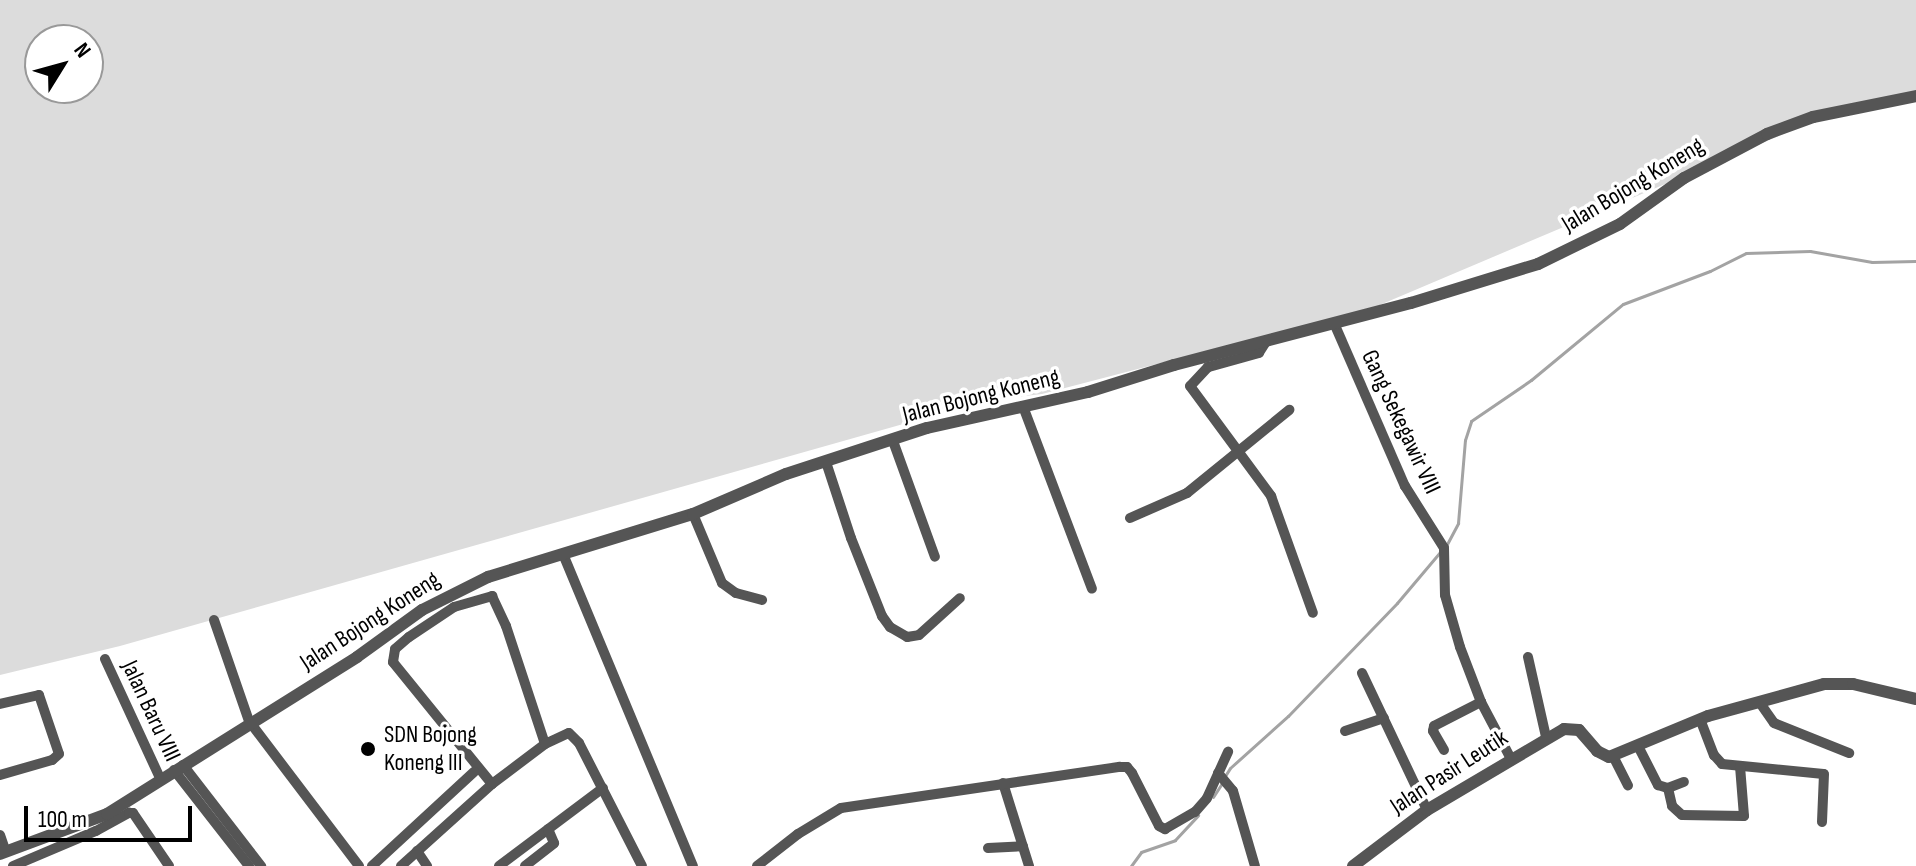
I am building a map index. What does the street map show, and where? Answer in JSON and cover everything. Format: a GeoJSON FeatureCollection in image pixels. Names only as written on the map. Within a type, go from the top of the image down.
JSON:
{"type":"FeatureCollection","features":[{"type":"Feature","properties":{"kind":"street","name":"Jalan Bojong Koneng"},"geometry":{"type":"LineString","coordinates":[[3,853],[91,822],[357,657],[449,595],[488,577],[693,514],[826,462],[927,428],[1024,409],[1538,264],[1620,224],[1684,178],[1767,134],[1813,117],[1916,96]]}},
{"type":"Feature","properties":{"kind":"street","name":"Gang Sekegawir VIII"},"geometry":{"type":"LineString","coordinates":[[1334,323],[1405,486],[1444,548],[1445,595],[1481,702],[1511,759]]}},
{"type":"Feature","properties":{"kind":"street"},"geometry":{"type":"LineString","coordinates":[[1267,340],[1259,353],[1208,367],[1190,386],[1271,496],[1313,613]]}},
{"type":"Feature","properties":{"kind":"street"},"geometry":{"type":"LineString","coordinates":[[1024,409],[1092,589]]}},
{"type":"Feature","properties":{"kind":"street"},"geometry":{"type":"LineString","coordinates":[[1130,518],[1187,493],[1240,454],[1289,410]]}},
{"type":"Feature","properties":{"kind":"street"},"geometry":{"type":"LineString","coordinates":[[893,441],[935,557]]}},
{"type":"Feature","properties":{"kind":"street"},"geometry":{"type":"LineString","coordinates":[[826,462],[851,538],[882,616],[890,627],[907,637],[919,635],[960,598]]}},
{"type":"Feature","properties":{"kind":"street"},"geometry":{"type":"LineString","coordinates":[[693,514],[722,583],[736,593],[762,600]]}},
{"type":"Feature","properties":{"kind":"street"},"geometry":{"type":"LineString","coordinates":[[563,554],[693,866]]}},
{"type":"Feature","properties":{"kind":"street"},"geometry":{"type":"LineString","coordinates":[[492,784],[393,662],[395,649],[409,637],[454,607],[492,596],[506,626],[545,744]]}},
{"type":"Feature","properties":{"kind":"street"},"geometry":{"type":"LineString","coordinates":[[214,620],[250,723],[359,866]]}},
{"type":"Feature","properties":{"kind":"street"},"geometry":{"type":"LineString","coordinates":[[1528,657],[1546,737]]}},
{"type":"Feature","properties":{"kind":"street","name":"Jalan Baru VIII"},"geometry":{"type":"LineString","coordinates":[[105,659],[161,780]]}},
{"type":"Feature","properties":{"kind":"street"},"geometry":{"type":"LineString","coordinates":[[1362,673],[1427,810]]}},
{"type":"Feature","properties":{"kind":"street"},"geometry":{"type":"LineString","coordinates":[[1628,785],[1613,756],[1700,719],[1824,684],[1843,683],[1916,699]]}},
{"type":"Feature","properties":{"kind":"street"},"geometry":{"type":"LineString","coordinates":[[0,704],[39,695],[59,754],[52,760],[0,775]]}},
{"type":"Feature","properties":{"kind":"street"},"geometry":{"type":"LineString","coordinates":[[1444,750],[1433,731],[1434,726],[1481,702]]}},
{"type":"Feature","properties":{"kind":"street"},"geometry":{"type":"LineString","coordinates":[[1760,703],[1774,723],[1849,753]]}},
{"type":"Feature","properties":{"kind":"street"},"geometry":{"type":"LineString","coordinates":[[1345,731],[1384,718]]}},
{"type":"Feature","properties":{"kind":"street"},"geometry":{"type":"LineString","coordinates":[[1700,719],[1717,760],[1727,766],[1822,773],[1825,777],[1822,822]]}},
{"type":"Feature","properties":{"kind":"street","name":"Jalan Pasir Leutik"},"geometry":{"type":"LineString","coordinates":[[1353,866],[1427,810],[1564,729],[1576,728],[1597,751],[1613,756]]}},
{"type":"Feature","properties":{"kind":"street"},"geometry":{"type":"LineString","coordinates":[[401,866],[492,784],[545,744],[569,733],[574,734],[640,862],[626,866]]}},
{"type":"Feature","properties":{"kind":"street"},"geometry":{"type":"LineString","coordinates":[[1638,746],[1658,785],[1668,788],[1684,782]]}},
{"type":"Feature","properties":{"kind":"street"},"geometry":{"type":"LineString","coordinates":[[757,866],[798,834],[841,808],[1124,766],[1132,773],[1159,826],[1165,829],[1195,812],[1207,798],[1228,752]]}},
{"type":"Feature","properties":{"kind":"street"},"geometry":{"type":"LineString","coordinates":[[1668,788],[1672,806],[1682,815],[1744,816],[1740,766]]}},
{"type":"Feature","properties":{"kind":"street"},"geometry":{"type":"LineString","coordinates":[[179,768],[246,858],[261,866]]}},
{"type":"Feature","properties":{"kind":"street"},"geometry":{"type":"LineString","coordinates":[[372,866],[474,772]]}},
{"type":"Feature","properties":{"kind":"street"},"geometry":{"type":"LineString","coordinates":[[1219,773],[1229,786],[1255,866]]}},
{"type":"Feature","properties":{"kind":"street"},"geometry":{"type":"LineString","coordinates":[[1003,783],[1029,866]]}},
{"type":"Feature","properties":{"kind":"street"},"geometry":{"type":"LineString","coordinates":[[499,866],[603,788]]}},
{"type":"Feature","properties":{"kind":"street"},"geometry":{"type":"LineString","coordinates":[[13,866],[96,831],[129,813],[133,813],[169,866]]}},
{"type":"Feature","properties":{"kind":"street"},"geometry":{"type":"LineString","coordinates":[[525,866],[554,843],[548,829]]}},
{"type":"Feature","properties":{"kind":"street"},"geometry":{"type":"LineString","coordinates":[[0,835],[3,853]]}},
{"type":"Feature","properties":{"kind":"street"},"geometry":{"type":"LineString","coordinates":[[988,848],[1023,846]]}},
{"type":"Feature","properties":{"kind":"street"},"geometry":{"type":"LineString","coordinates":[[417,851],[427,866]]}},
{"type":"Feature","properties":{"kind":"shaded area"},"geometry":{"type":"Polygon","coordinates":[[[0,0],[1916,0],[1916,94],[1847,107],[1375,307],[1042,394],[988,400],[120,646],[0,675],[0,0]]]}},
{"type":"Feature","properties":{"kind":"waterway"},"geometry":{"type":"LineString","coordinates":[[1446,546],[1458,523],[1465,440],[1471,421],[1531,380],[1623,304],[1710,271],[1746,253],[1810,251],[1872,262],[1916,261]]}},
{"type":"Feature","properties":{"kind":"waterway"},"geometry":{"type":"LineString","coordinates":[[1225,776],[1397,603],[1441,551]]}},
{"type":"Feature","properties":{"kind":"waterway"},"geometry":{"type":"LineString","coordinates":[[1213,797],[1222,783]]}},
{"type":"Feature","properties":{"kind":"waterway"},"geometry":{"type":"LineString","coordinates":[[1131,866],[1141,852],[1175,840],[1198,815]]}},
{"type":"Feature","properties":{"kind":"place","name":"SDN Bojong Koneng III"},"geometry":{"type":"Point","coordinates":[368,749]}}]}
